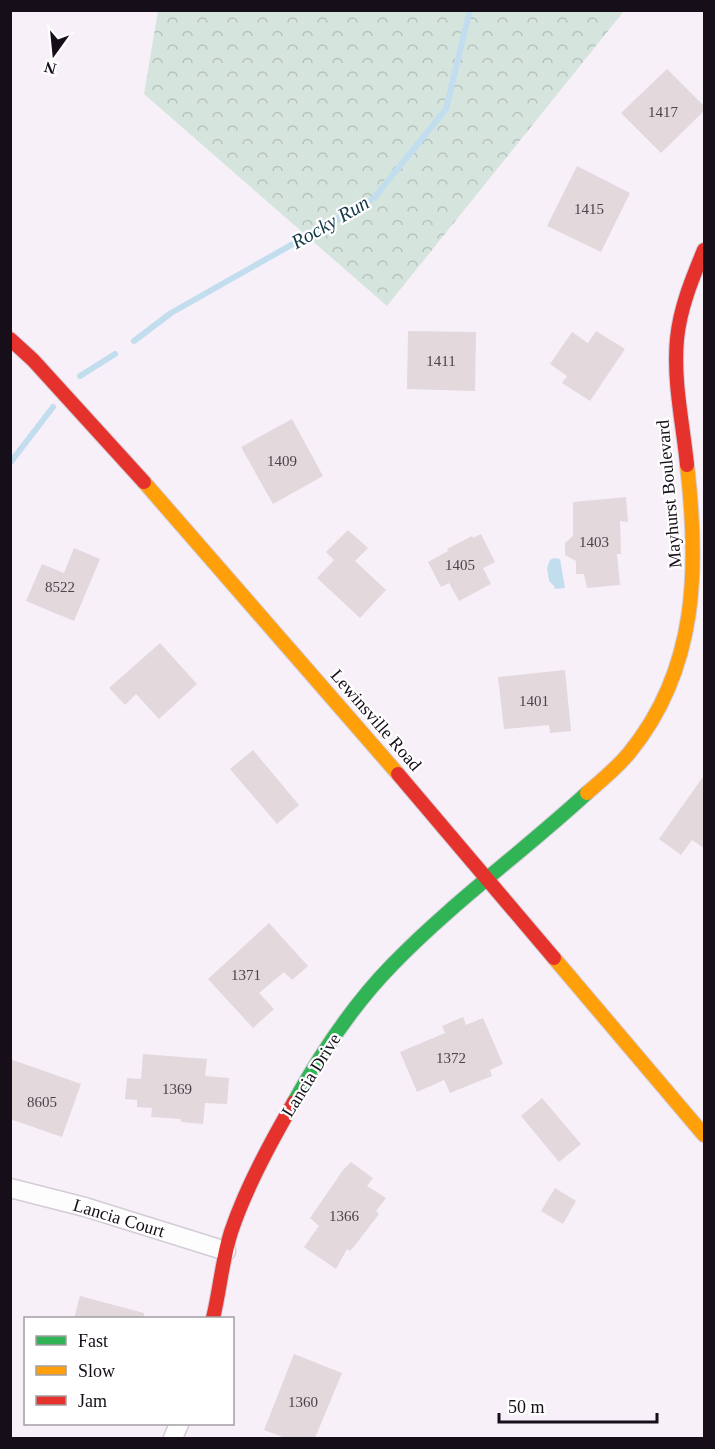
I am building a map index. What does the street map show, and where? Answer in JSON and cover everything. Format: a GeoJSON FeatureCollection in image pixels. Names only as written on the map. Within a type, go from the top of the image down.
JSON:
{"type":"FeatureCollection","features":[{"type":"Feature","properties":{"kind":"street","name":"Mayhurst Boulevard"},"geometry":{"type":"LineString","coordinates":[[488,879],[555,823],[625,758],[650,723],[665,696],[683,648],[692,609],[694,566],[692,518],[677,385],[676,350],[680,315],[690,281],[705,250]]}},
{"type":"Feature","properties":{"kind":"street","name":"Lewinsville Road"},"geometry":{"type":"LineString","coordinates":[[10,339],[33,360],[164,502],[705,1134]]}},
{"type":"Feature","properties":{"kind":"street","name":"Lancia Drive"},"geometry":{"type":"LineString","coordinates":[[213,1317],[226,1251],[247,1190],[292,1102],[341,1027],[374,985],[411,946],[488,879]]}},
{"type":"Feature","properties":{"kind":"street","name":"Lancia Court"},"geometry":{"type":"LineString","coordinates":[[10,1188],[85,1207],[226,1251]]}},
{"type":"Feature","properties":{"kind":"green space"},"geometry":{"type":"Polygon","coordinates":[[[158,10],[624,11],[387,306],[144,94],[158,10]]]}},
{"type":"Feature","properties":{"kind":"water"},"geometry":{"type":"Polygon","coordinates":[[[560,559],[565,588],[555,589],[549,581],[547,568],[550,560],[560,559]]]}},
{"type":"Feature","properties":{"kind":"building"},"geometry":{"type":"Polygon","coordinates":[[[667,69],[705,107],[705,110],[661,153],[621,113],[667,69]]]}},
{"type":"Feature","properties":{"kind":"building"},"geometry":{"type":"Polygon","coordinates":[[[577,166],[630,193],[601,252],[547,226],[577,166]]]}},
{"type":"Feature","properties":{"kind":"building"},"geometry":{"type":"Polygon","coordinates":[[[408,331],[476,332],[475,391],[407,389],[408,331]]]}},
{"type":"Feature","properties":{"kind":"building"},"geometry":{"type":"Polygon","coordinates":[[[596,331],[625,349],[590,401],[562,383],[567,376],[550,364],[572,332],[588,343],[596,331]]]}},
{"type":"Feature","properties":{"kind":"building"},"geometry":{"type":"Polygon","coordinates":[[[292,419],[323,476],[273,504],[241,447],[292,419]]]}},
{"type":"Feature","properties":{"kind":"building"},"geometry":{"type":"Polygon","coordinates":[[[626,497],[628,522],[620,521],[621,554],[617,554],[620,585],[587,588],[584,574],[576,574],[576,561],[565,555],[565,543],[573,536],[573,502],[626,497]]]}},
{"type":"Feature","properties":{"kind":"building"},"geometry":{"type":"Polygon","coordinates":[[[348,530],[368,548],[355,561],[386,590],[360,618],[317,578],[334,560],[326,552],[348,530]]]}},
{"type":"Feature","properties":{"kind":"building"},"geometry":{"type":"Polygon","coordinates":[[[481,534],[495,562],[483,568],[491,584],[459,601],[449,583],[441,587],[428,562],[448,551],[447,549],[472,536],[473,538],[481,534]]]}},
{"type":"Feature","properties":{"kind":"building"},"geometry":{"type":"Polygon","coordinates":[[[74,548],[100,559],[74,621],[26,601],[42,564],[64,573],[74,548]]]}},
{"type":"Feature","properties":{"kind":"building"},"geometry":{"type":"Polygon","coordinates":[[[160,643],[197,684],[159,719],[136,694],[125,705],[109,688],[160,643]]]}},
{"type":"Feature","properties":{"kind":"building"},"geometry":{"type":"Polygon","coordinates":[[[565,670],[571,731],[550,733],[549,725],[504,729],[498,677],[565,670]]]}},
{"type":"Feature","properties":{"kind":"building"},"geometry":{"type":"Polygon","coordinates":[[[253,750],[299,805],[277,824],[230,769],[253,750]]]}},
{"type":"Feature","properties":{"kind":"building"},"geometry":{"type":"Polygon","coordinates":[[[705,774],[705,849],[692,840],[681,855],[659,839],[705,774]]]}},
{"type":"Feature","properties":{"kind":"building"},"geometry":{"type":"Polygon","coordinates":[[[269,923],[308,966],[292,980],[284,972],[259,993],[274,1009],[253,1028],[208,979],[269,923]]]}},
{"type":"Feature","properties":{"kind":"building"},"geometry":{"type":"Polygon","coordinates":[[[463,1017],[466,1025],[483,1018],[503,1064],[490,1070],[492,1076],[450,1093],[444,1080],[417,1092],[400,1052],[445,1033],[442,1026],[463,1017]]]}},
{"type":"Feature","properties":{"kind":"building"},"geometry":{"type":"Polygon","coordinates":[[[143,1054],[207,1059],[205,1076],[229,1078],[227,1104],[205,1103],[203,1124],[181,1122],[181,1119],[151,1117],[152,1108],[137,1107],[137,1100],[125,1099],[127,1078],[141,1079],[143,1054]]]}},
{"type":"Feature","properties":{"kind":"building"},"geometry":{"type":"Polygon","coordinates":[[[10,1059],[81,1084],[62,1137],[10,1119],[10,1059]]]}},
{"type":"Feature","properties":{"kind":"building"},"geometry":{"type":"Polygon","coordinates":[[[542,1098],[581,1144],[559,1162],[521,1116],[542,1098]]]}},
{"type":"Feature","properties":{"kind":"building"},"geometry":{"type":"Polygon","coordinates":[[[351,1162],[373,1178],[367,1186],[386,1198],[376,1211],[379,1214],[350,1251],[347,1249],[336,1269],[304,1247],[319,1226],[310,1218],[351,1162]]]}},
{"type":"Feature","properties":{"kind":"building"},"geometry":{"type":"Polygon","coordinates":[[[555,1188],[576,1201],[563,1224],[541,1211],[555,1188]]]}},
{"type":"Feature","properties":{"kind":"building"},"geometry":{"type":"Polygon","coordinates":[[[80,1296],[144,1313],[144,1317],[74,1317],[80,1296]]]}},
{"type":"Feature","properties":{"kind":"building"},"geometry":{"type":"Polygon","coordinates":[[[294,1354],[342,1373],[315,1438],[285,1438],[264,1430],[294,1354]]]}},
{"type":"Feature","properties":{"kind":"waterway","name":"Rocky Run"},"geometry":{"type":"LineString","coordinates":[[134,341],[171,313],[374,198],[446,109],[470,10]]}},
{"type":"Feature","properties":{"kind":"waterway","name":"Rocky Run"},"geometry":{"type":"LineString","coordinates":[[80,376],[115,354]]}},
{"type":"Feature","properties":{"kind":"waterway","name":"Rocky Run"},"geometry":{"type":"LineString","coordinates":[[10,463],[53,407]]}},
{"type":"Feature","properties":{"kind":"traffic: fast"},"geometry":{"type":"LineString","coordinates":[[294,1102],[338,1030],[392,965],[439,920],[587,793]]}},
{"type":"Feature","properties":{"kind":"traffic: slow"},"geometry":{"type":"LineString","coordinates":[[587,793],[625,758],[652,720],[669,686],[681,651],[692,578],[693,541],[687,465]]}},
{"type":"Feature","properties":{"kind":"traffic: slow"},"geometry":{"type":"LineString","coordinates":[[144,482],[398,774]]}},
{"type":"Feature","properties":{"kind":"traffic: slow"},"geometry":{"type":"LineString","coordinates":[[554,958],[704,1135]]}},
{"type":"Feature","properties":{"kind":"traffic: jam"},"geometry":{"type":"LineString","coordinates":[[687,465],[677,387],[677,339],[684,305],[704,250]]}},
{"type":"Feature","properties":{"kind":"traffic: jam"},"geometry":{"type":"LineString","coordinates":[[10,339],[33,360],[144,482]]}},
{"type":"Feature","properties":{"kind":"traffic: jam"},"geometry":{"type":"LineString","coordinates":[[398,774],[554,958]]}},
{"type":"Feature","properties":{"kind":"traffic: jam"},"geometry":{"type":"LineString","coordinates":[[213,1317],[225,1253],[237,1215],[259,1166],[294,1102]]}}]}
